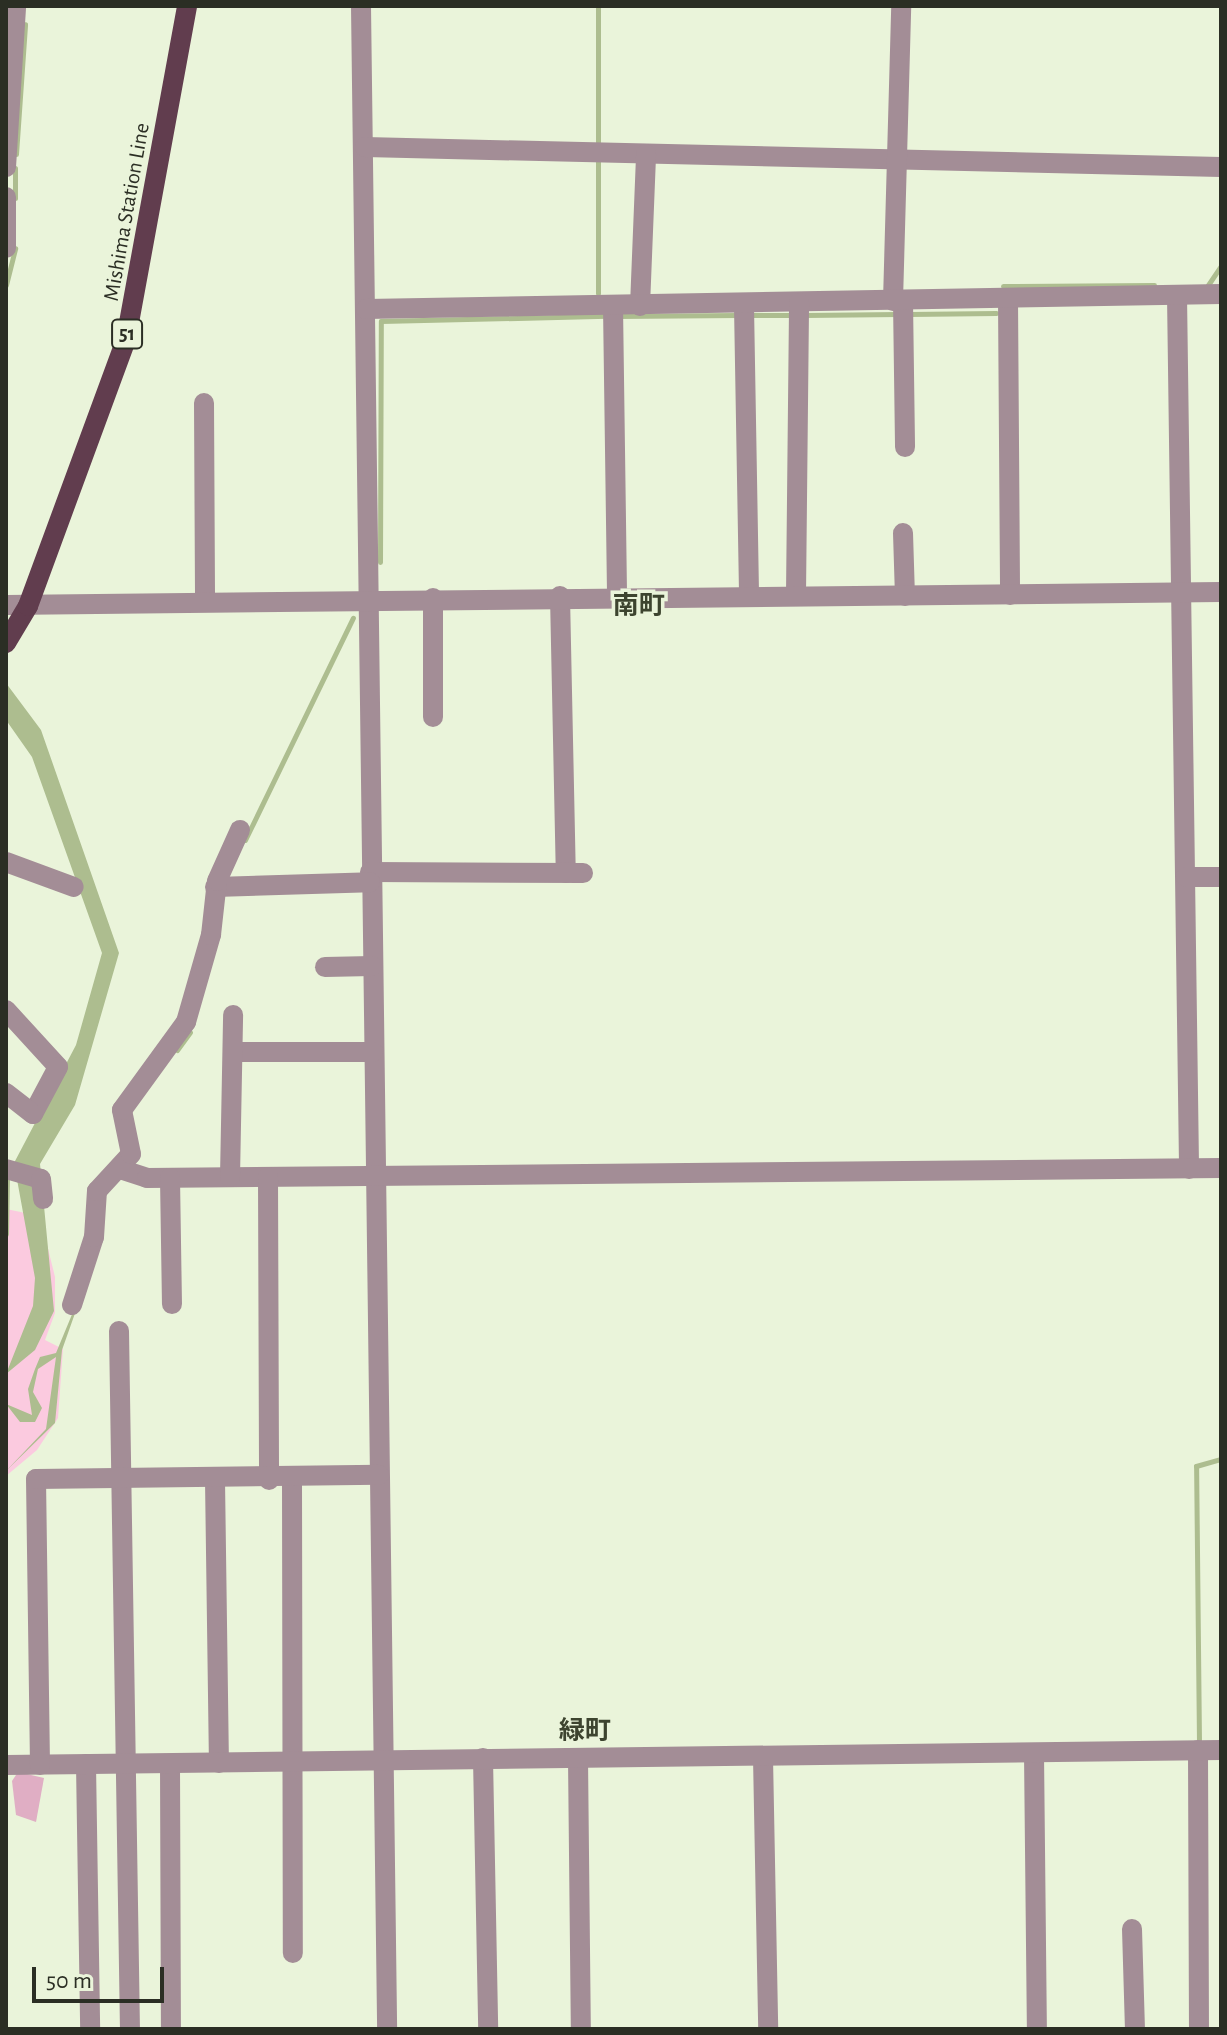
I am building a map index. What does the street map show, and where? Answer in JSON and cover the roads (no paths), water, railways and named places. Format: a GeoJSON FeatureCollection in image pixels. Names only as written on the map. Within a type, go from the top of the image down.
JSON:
{"type":"FeatureCollection","features":[{"type":"Feature","properties":{"kind":"main road","name":"Mishima Station Line"},"geometry":{"type":"LineString","coordinates":[[6,643],[28,606],[140,290],[187,6]]}},
{"type":"Feature","properties":{"kind":"street"},"geometry":{"type":"LineString","coordinates":[[6,167],[15,118],[16,6]]}},
{"type":"Feature","properties":{"kind":"street"},"geometry":{"type":"LineString","coordinates":[[361,6],[365,147],[373,1175],[387,2029]]}},
{"type":"Feature","properties":{"kind":"street"},"geometry":{"type":"LineString","coordinates":[[901,6],[897,160],[898,301],[905,447]]}},
{"type":"Feature","properties":{"kind":"street"},"geometry":{"type":"LineString","coordinates":[[365,147],[1221,167]]}},
{"type":"Feature","properties":{"kind":"street"},"geometry":{"type":"LineString","coordinates":[[640,306],[646,154]]}},
{"type":"Feature","properties":{"kind":"street"},"geometry":{"type":"LineString","coordinates":[[6,197],[6,248]]}},
{"type":"Feature","properties":{"kind":"street"},"geometry":{"type":"LineString","coordinates":[[366,309],[744,306],[1221,292]]}},
{"type":"Feature","properties":{"kind":"street"},"geometry":{"type":"LineString","coordinates":[[1177,295],[1189,1169]]}},
{"type":"Feature","properties":{"kind":"street"},"geometry":{"type":"LineString","coordinates":[[1008,299],[1010,595]]}},
{"type":"Feature","properties":{"kind":"street"},"geometry":{"type":"LineString","coordinates":[[796,595],[799,303]]}},
{"type":"Feature","properties":{"kind":"street"},"geometry":{"type":"LineString","coordinates":[[613,306],[617,596]]}},
{"type":"Feature","properties":{"kind":"street"},"geometry":{"type":"LineString","coordinates":[[744,306],[749,595]]}},
{"type":"Feature","properties":{"kind":"street"},"geometry":{"type":"LineString","coordinates":[[204,403],[205,601]]}},
{"type":"Feature","properties":{"kind":"street"},"geometry":{"type":"LineString","coordinates":[[903,533],[905,596]]}},
{"type":"Feature","properties":{"kind":"street"},"geometry":{"type":"LineString","coordinates":[[6,605],[369,598],[1221,592]]}},
{"type":"Feature","properties":{"kind":"street"},"geometry":{"type":"LineString","coordinates":[[215,887],[370,877],[575,873],[560,596]]}},
{"type":"Feature","properties":{"kind":"street"},"geometry":{"type":"LineString","coordinates":[[433,598],[433,717]]}},
{"type":"Feature","properties":{"kind":"street"},"geometry":{"type":"LineString","coordinates":[[72,1305],[92,1245],[97,1191],[123,1170],[132,1145],[122,1110],[186,1022],[211,935],[215,887],[240,830]]}},
{"type":"Feature","properties":{"kind":"street"},"geometry":{"type":"LineString","coordinates":[[6,862],[74,887]]}},
{"type":"Feature","properties":{"kind":"street"},"geometry":{"type":"LineString","coordinates":[[1186,877],[1221,877]]}},
{"type":"Feature","properties":{"kind":"street"},"geometry":{"type":"LineString","coordinates":[[325,967],[372,966]]}},
{"type":"Feature","properties":{"kind":"street"},"geometry":{"type":"LineString","coordinates":[[6,1010],[58,1067],[33,1114],[6,1093]]}},
{"type":"Feature","properties":{"kind":"street"},"geometry":{"type":"LineString","coordinates":[[230,1177],[233,1015]]}},
{"type":"Feature","properties":{"kind":"street"},"geometry":{"type":"LineString","coordinates":[[233,1052],[373,1052]]}},
{"type":"Feature","properties":{"kind":"street"},"geometry":{"type":"LineString","coordinates":[[123,1170],[170,1178],[1221,1168]]}},
{"type":"Feature","properties":{"kind":"street"},"geometry":{"type":"LineString","coordinates":[[10,1170],[37,1178],[43,1199]]}},
{"type":"Feature","properties":{"kind":"street"},"geometry":{"type":"LineString","coordinates":[[268,1177],[269,1480]]}},
{"type":"Feature","properties":{"kind":"street"},"geometry":{"type":"LineString","coordinates":[[170,1178],[172,1304]]}},
{"type":"Feature","properties":{"kind":"street"},"geometry":{"type":"LineString","coordinates":[[119,1331],[130,2029]]}},
{"type":"Feature","properties":{"kind":"street"},"geometry":{"type":"LineString","coordinates":[[40,1765],[36,1479],[292,1480],[379,1475]]}},
{"type":"Feature","properties":{"kind":"street"},"geometry":{"type":"LineString","coordinates":[[215,1480],[219,1763]]}},
{"type":"Feature","properties":{"kind":"street"},"geometry":{"type":"LineString","coordinates":[[292,1480],[293,1953]]}},
{"type":"Feature","properties":{"kind":"street"},"geometry":{"type":"LineString","coordinates":[[1198,1750],[1199,2029]]}},
{"type":"Feature","properties":{"kind":"street"},"geometry":{"type":"LineString","coordinates":[[6,1765],[1221,1750]]}},
{"type":"Feature","properties":{"kind":"street"},"geometry":{"type":"LineString","coordinates":[[1034,1753],[1037,2029]]}},
{"type":"Feature","properties":{"kind":"street"},"geometry":{"type":"LineString","coordinates":[[763,1757],[768,2029]]}},
{"type":"Feature","properties":{"kind":"street"},"geometry":{"type":"LineString","coordinates":[[483,1758],[488,2029]]}},
{"type":"Feature","properties":{"kind":"street"},"geometry":{"type":"LineString","coordinates":[[578,1758],[581,2029]]}},
{"type":"Feature","properties":{"kind":"street"},"geometry":{"type":"LineString","coordinates":[[86,1764],[90,2029]]}},
{"type":"Feature","properties":{"kind":"street"},"geometry":{"type":"LineString","coordinates":[[170,1764],[171,2029]]}},
{"type":"Feature","properties":{"kind":"street"},"geometry":{"type":"LineString","coordinates":[[1132,1929],[1135,2029]]}},
{"type":"Feature","properties":{"kind":"waterway"},"geometry":{"type":"LineString","coordinates":[[598,6],[598,145]]}},
{"type":"Feature","properties":{"kind":"waterway"},"geometry":{"type":"LineString","coordinates":[[16,154],[25,24]]}},
{"type":"Feature","properties":{"kind":"waterway"},"geometry":{"type":"LineString","coordinates":[[598,162],[598,293]]}},
{"type":"Feature","properties":{"kind":"waterway"},"geometry":{"type":"LineString","coordinates":[[15,168],[15,198]]}},
{"type":"Feature","properties":{"kind":"waterway"},"geometry":{"type":"LineString","coordinates":[[6,285],[15,248]]}},
{"type":"Feature","properties":{"kind":"waterway"},"geometry":{"type":"LineString","coordinates":[[1208,285],[1221,266]]}},
{"type":"Feature","properties":{"kind":"waterway"},"geometry":{"type":"LineString","coordinates":[[1003,286],[1154,285]]}},
{"type":"Feature","properties":{"kind":"waterway"},"geometry":{"type":"LineString","coordinates":[[909,314],[996,313]]}},
{"type":"Feature","properties":{"kind":"waterway"},"geometry":{"type":"LineString","coordinates":[[805,315],[899,314]]}},
{"type":"Feature","properties":{"kind":"waterway"},"geometry":{"type":"LineString","coordinates":[[617,316],[739,315]]}},
{"type":"Feature","properties":{"kind":"waterway"},"geometry":{"type":"LineString","coordinates":[[749,315],[795,315]]}},
{"type":"Feature","properties":{"kind":"waterway"},"geometry":{"type":"LineString","coordinates":[[380,562],[381,321],[607,316]]}},
{"type":"Feature","properties":{"kind":"waterway"},"geometry":{"type":"LineString","coordinates":[[245,840],[353,618]]}},
{"type":"Feature","properties":{"kind":"waterway"},"geometry":{"type":"LineString","coordinates":[[177,1050],[190,1032]]}},
{"type":"Feature","properties":{"kind":"waterway"},"geometry":{"type":"LineString","coordinates":[[6,1234],[7,1175]]}},
{"type":"Feature","properties":{"kind":"waterway"},"geometry":{"type":"LineString","coordinates":[[1199,1742],[1196,1466],[1221,1459]]}},
{"type":"Feature","properties":{"kind":"district","name":"南町"},"geometry":{"type":"Point","coordinates":[639,607]}},
{"type":"Feature","properties":{"kind":"district","name":"緑町"},"geometry":{"type":"Point","coordinates":[585,1732]}}]}
